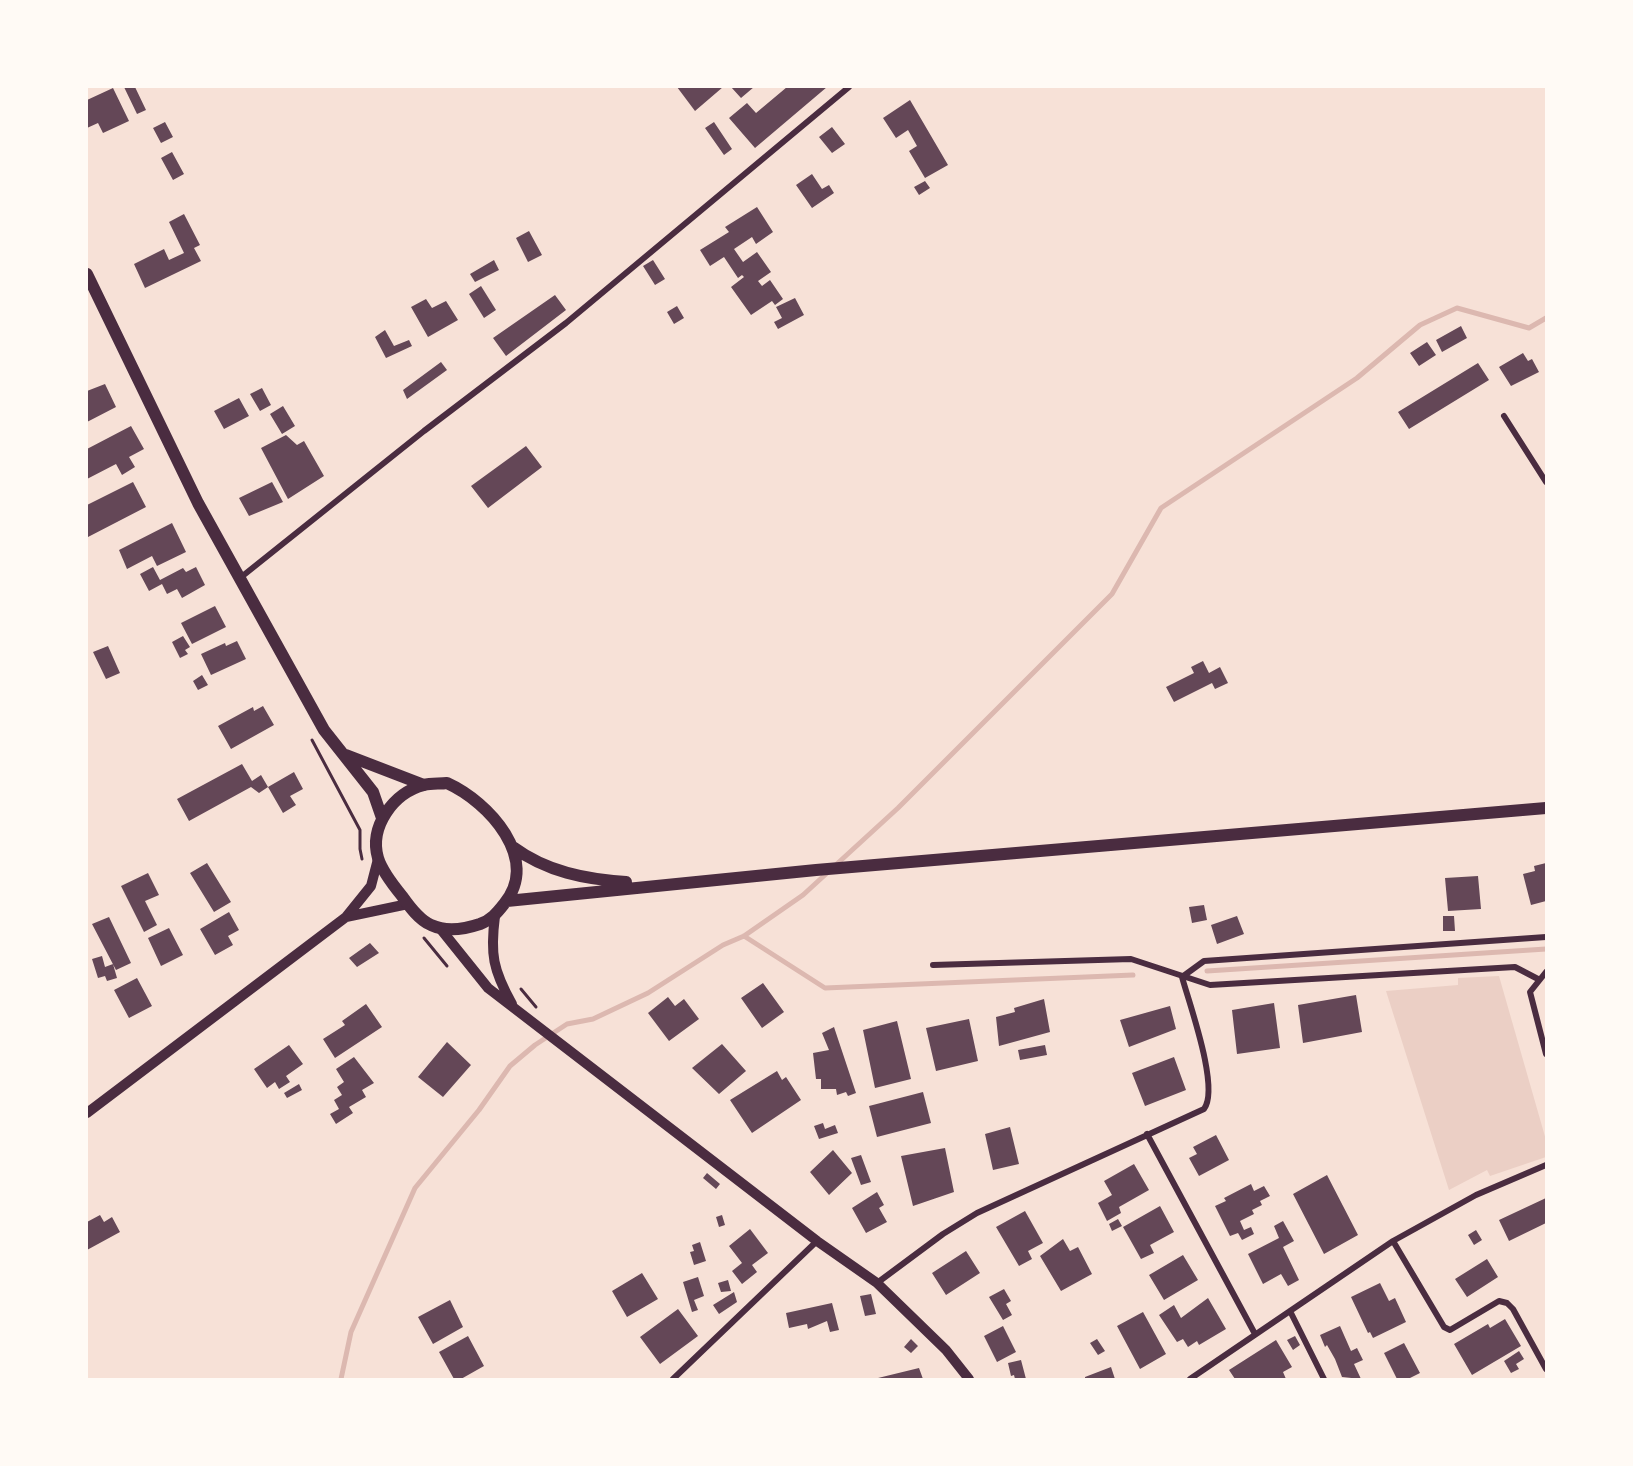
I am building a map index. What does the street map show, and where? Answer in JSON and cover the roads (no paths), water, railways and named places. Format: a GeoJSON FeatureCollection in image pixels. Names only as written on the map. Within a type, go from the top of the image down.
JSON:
{"type":"FeatureCollection","features":[{"type":"Feature","properties":{"kind":"main road"},"geometry":{"type":"LineString","coordinates":[[87,274],[198,503],[324,730],[373,792],[382,818]]}},
{"type":"Feature","properties":{"kind":"main road"},"geometry":{"type":"LineString","coordinates":[[345,754],[424,784],[447,783],[464,791],[478,803],[513,847],[532,861],[578,877],[657,885]]}},
{"type":"Feature","properties":{"kind":"main road"},"geometry":{"type":"LineString","coordinates":[[424,784],[399,798],[382,818],[375,839],[378,859],[408,904],[430,925],[466,929],[495,916],[517,884],[517,864],[513,847]]}},
{"type":"Feature","properties":{"kind":"main road"},"geometry":{"type":"LineString","coordinates":[[507,901],[816,870],[1546,808]]}},
{"type":"Feature","properties":{"kind":"street"},"geometry":{"type":"LineString","coordinates":[[240,578],[424,431],[566,323],[849,87]]}},
{"type":"Feature","properties":{"kind":"street"},"geometry":{"type":"LineString","coordinates":[[1504,416],[1546,482]]}},
{"type":"Feature","properties":{"kind":"street"},"geometry":{"type":"LineString","coordinates":[[87,1113],[346,917],[371,886],[378,859]]}},
{"type":"Feature","properties":{"kind":"street"},"geometry":{"type":"LineString","coordinates":[[346,917],[408,904]]}},
{"type":"Feature","properties":{"kind":"street"},"geometry":{"type":"LineString","coordinates":[[495,916],[492,961],[500,982],[514,1007]]}},
{"type":"Feature","properties":{"kind":"street"},"geometry":{"type":"LineString","coordinates":[[439,927],[488,988],[817,1240],[877,1283],[946,1350],[969,1379]]}},
{"type":"Feature","properties":{"kind":"street"},"geometry":{"type":"LineString","coordinates":[[1182,977],[1204,961],[1546,938]]}},
{"type":"Feature","properties":{"kind":"street"},"geometry":{"type":"LineString","coordinates":[[933,965],[1131,960],[1210,985],[1515,967],[1538,979]]}},
{"type":"Feature","properties":{"kind":"street"},"geometry":{"type":"LineString","coordinates":[[1546,972],[1538,979],[1530,992],[1546,1054]]}},
{"type":"Feature","properties":{"kind":"street"},"geometry":{"type":"LineString","coordinates":[[877,1283],[943,1234],[977,1213],[1194,1114],[1208,1103],[1208,1085],[1198,1032],[1182,977]]}},
{"type":"Feature","properties":{"kind":"street"},"geometry":{"type":"LineString","coordinates":[[1147,1134],[1255,1334]]}},
{"type":"Feature","properties":{"kind":"street"},"geometry":{"type":"LineString","coordinates":[[1190,1379],[1393,1241],[1476,1195],[1546,1166]]}},
{"type":"Feature","properties":{"kind":"street"},"geometry":{"type":"LineString","coordinates":[[673,1379],[817,1240]]}},
{"type":"Feature","properties":{"kind":"street"},"geometry":{"type":"LineString","coordinates":[[1393,1241],[1443,1327],[1450,1330],[1499,1301],[1507,1303],[1514,1309],[1546,1369]]}},
{"type":"Feature","properties":{"kind":"street"},"geometry":{"type":"LineString","coordinates":[[1290,1311],[1324,1379]]}},
{"type":"Feature","properties":{"kind":"waterway"},"geometry":{"type":"LineString","coordinates":[[341,1379],[351,1332],[415,1188],[479,1110],[510,1066],[535,1045],[567,1024],[593,1019],[648,993],[723,945],[744,936],[803,895],[898,808],[1112,594],[1161,508],[1357,378],[1420,325],[1457,308],[1529,328],[1546,318]]}},
{"type":"Feature","properties":{"kind":"waterway"},"geometry":{"type":"LineString","coordinates":[[744,936],[825,988],[1133,975]]}},
{"type":"Feature","properties":{"kind":"waterway"},"geometry":{"type":"LineString","coordinates":[[1207,971],[1546,949]]}}]}
